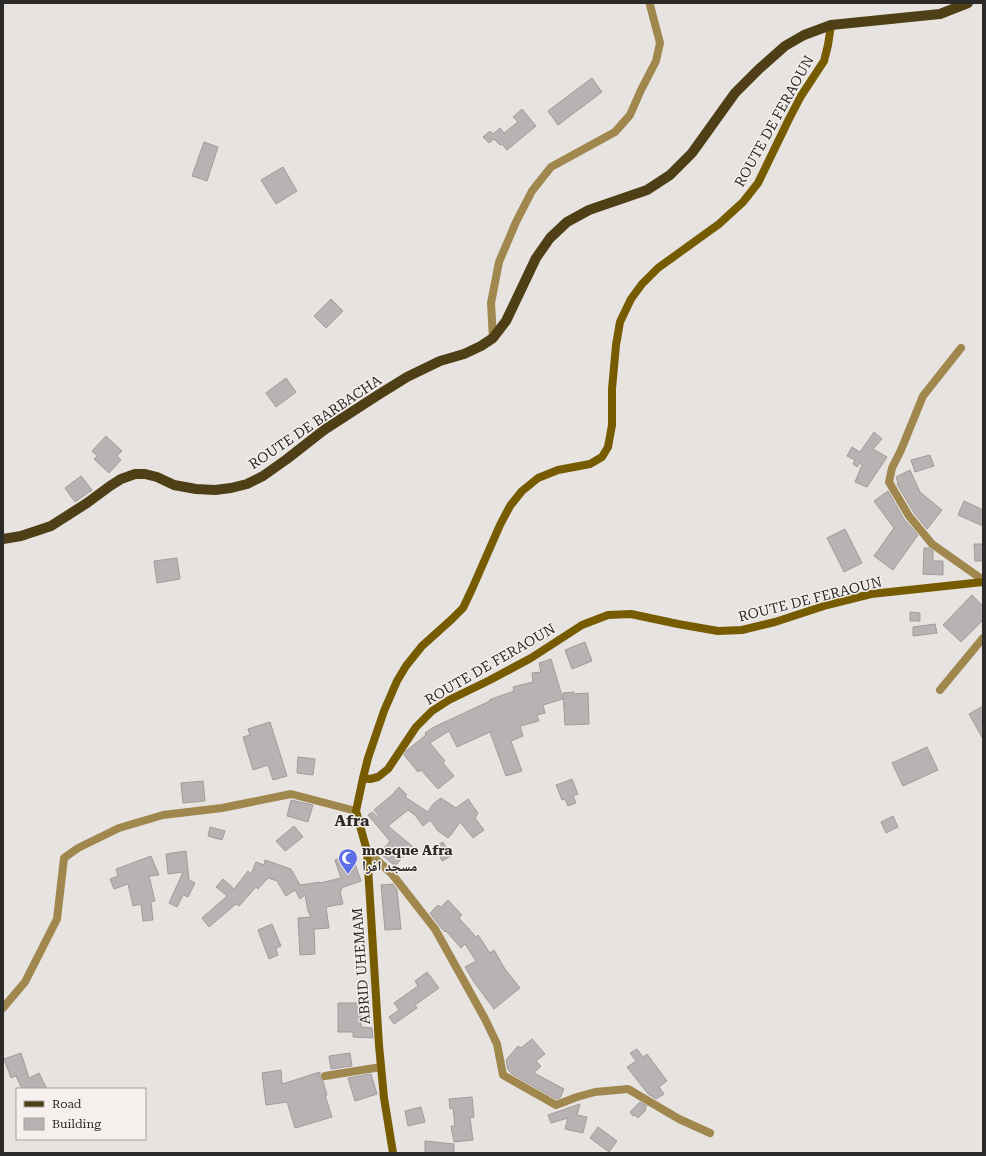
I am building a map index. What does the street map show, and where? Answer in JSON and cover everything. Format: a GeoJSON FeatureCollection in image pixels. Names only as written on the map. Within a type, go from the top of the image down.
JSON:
{"type":"FeatureCollection","features":[{"type":"Feature","properties":{"kind":"main road","name":"ROUTE DE BARBACHA"},"geometry":{"type":"LineString","coordinates":[[3,540],[51,526],[121,479],[135,474],[157,476],[174,485],[196,490],[215,490],[247,484],[263,476],[324,430],[401,381],[440,361],[464,354],[481,346],[493,338],[506,322],[536,258],[550,238],[567,222],[589,210],[647,190],[670,175],[692,153],[735,93],[785,46],[804,35],[831,25],[940,14],[968,3]]}},
{"type":"Feature","properties":{"kind":"main road","name":"ROUTE DE FERAOUN"},"geometry":{"type":"LineString","coordinates":[[831,25],[824,61],[801,96],[774,152],[753,190],[743,202],[719,224],[658,268],[642,284],[631,299],[620,322],[616,345],[612,389],[612,425],[608,446],[602,457],[590,464],[558,470],[538,478],[522,491],[510,506],[463,608],[422,646],[406,666],[397,681],[382,718],[368,758],[363,778],[370,779],[378,777],[388,770],[416,727],[432,711],[449,700],[531,658],[582,625],[608,615],[631,614],[718,631],[742,630],[775,622],[827,605],[871,594],[983,581]]}},
{"type":"Feature","properties":{"kind":"main road","name":"ABRID UHEMAM"},"geometry":{"type":"LineString","coordinates":[[363,778],[356,811],[367,851],[381,1067],[384,1098],[393,1153]]}},
{"type":"Feature","properties":{"kind":"street"},"geometry":{"type":"LineString","coordinates":[[493,338],[491,303],[498,262],[532,191],[551,167],[615,132],[630,115],[656,61],[660,43],[650,3]]}},
{"type":"Feature","properties":{"kind":"street"},"geometry":{"type":"LineString","coordinates":[[961,348],[923,396],[892,468],[889,482],[909,516],[932,544],[983,581]]}},
{"type":"Feature","properties":{"kind":"street"},"geometry":{"type":"LineString","coordinates":[[940,690],[983,638]]}},
{"type":"Feature","properties":{"kind":"street"},"geometry":{"type":"LineString","coordinates":[[3,1008],[25,982],[56,919],[64,858],[78,848],[119,828],[163,815],[222,808],[291,794],[356,811]]}},
{"type":"Feature","properties":{"kind":"street"},"geometry":{"type":"LineString","coordinates":[[367,851],[392,874],[435,929],[485,1019],[497,1044],[503,1075],[556,1105],[595,1092],[628,1089],[679,1119],[710,1133]]}},
{"type":"Feature","properties":{"kind":"street"},"geometry":{"type":"LineString","coordinates":[[325,1076],[381,1067]]}},
{"type":"Feature","properties":{"kind":"building"},"geometry":{"type":"Polygon","coordinates":[[[592,78],[602,92],[558,125],[548,111],[592,78]]]}},
{"type":"Feature","properties":{"kind":"building"},"geometry":{"type":"Polygon","coordinates":[[[522,109],[536,126],[507,150],[502,144],[500,145],[494,139],[489,143],[483,137],[490,131],[493,134],[500,128],[504,133],[518,122],[513,117],[522,109]]]}},
{"type":"Feature","properties":{"kind":"building"},"geometry":{"type":"Polygon","coordinates":[[[204,142],[218,147],[207,181],[192,176],[204,142]]]}},
{"type":"Feature","properties":{"kind":"building"},"geometry":{"type":"Polygon","coordinates":[[[283,167],[297,191],[276,204],[261,180],[283,167]]]}},
{"type":"Feature","properties":{"kind":"building"},"geometry":{"type":"Polygon","coordinates":[[[331,299],[343,311],[326,328],[314,316],[331,299]]]}},
{"type":"Feature","properties":{"kind":"building"},"geometry":{"type":"Polygon","coordinates":[[[286,378],[296,392],[276,407],[266,393],[286,378]]]}},
{"type":"Feature","properties":{"kind":"building"},"geometry":{"type":"Polygon","coordinates":[[[874,432],[882,439],[873,449],[887,457],[867,487],[855,482],[862,465],[860,463],[857,467],[853,464],[855,460],[847,456],[852,447],[860,452],[874,432]]]}},
{"type":"Feature","properties":{"kind":"building"},"geometry":{"type":"Polygon","coordinates":[[[106,436],[122,451],[117,456],[121,460],[109,473],[94,459],[97,456],[92,451],[106,436]]]}},
{"type":"Feature","properties":{"kind":"building"},"geometry":{"type":"Polygon","coordinates":[[[930,455],[934,466],[915,472],[911,460],[930,455]]]}},
{"type":"Feature","properties":{"kind":"building"},"geometry":{"type":"Polygon","coordinates":[[[910,470],[920,492],[942,510],[927,529],[914,513],[897,484],[896,477],[910,470]]]}},
{"type":"Feature","properties":{"kind":"building"},"geometry":{"type":"Polygon","coordinates":[[[81,476],[92,490],[75,502],[65,488],[81,476]]]}},
{"type":"Feature","properties":{"kind":"building"},"geometry":{"type":"Polygon","coordinates":[[[888,491],[904,519],[918,535],[893,570],[874,556],[894,528],[874,501],[888,491]]]}},
{"type":"Feature","properties":{"kind":"building"},"geometry":{"type":"Polygon","coordinates":[[[964,501],[983,510],[983,526],[958,515],[964,501]]]}},
{"type":"Feature","properties":{"kind":"building"},"geometry":{"type":"Polygon","coordinates":[[[845,529],[862,563],[844,572],[827,538],[845,529]]]}},
{"type":"Feature","properties":{"kind":"building"},"geometry":{"type":"Polygon","coordinates":[[[974,544],[983,544],[983,561],[975,561],[974,544]]]}},
{"type":"Feature","properties":{"kind":"building"},"geometry":{"type":"Polygon","coordinates":[[[924,548],[929,548],[933,551],[933,561],[943,561],[943,575],[923,574],[924,548]]]}},
{"type":"Feature","properties":{"kind":"building"},"geometry":{"type":"Polygon","coordinates":[[[177,558],[180,579],[157,583],[154,561],[177,558]]]}},
{"type":"Feature","properties":{"kind":"building"},"geometry":{"type":"Polygon","coordinates":[[[972,595],[983,606],[983,620],[961,642],[943,625],[972,595]]]}},
{"type":"Feature","properties":{"kind":"building"},"geometry":{"type":"Polygon","coordinates":[[[910,612],[920,613],[920,621],[910,621],[910,612]]]}},
{"type":"Feature","properties":{"kind":"building"},"geometry":{"type":"Polygon","coordinates":[[[935,624],[937,633],[913,636],[913,627],[935,624]]]}},
{"type":"Feature","properties":{"kind":"building"},"geometry":{"type":"Polygon","coordinates":[[[585,642],[592,661],[572,669],[565,650],[585,642]]]}},
{"type":"Feature","properties":{"kind":"building"},"geometry":{"type":"Polygon","coordinates":[[[551,659],[563,699],[543,705],[545,713],[537,715],[539,721],[520,726],[523,736],[511,741],[522,771],[506,776],[490,732],[457,747],[449,731],[430,743],[445,761],[443,763],[454,776],[438,789],[421,770],[418,772],[404,755],[406,751],[426,735],[425,733],[434,727],[490,701],[489,700],[514,691],[513,687],[533,682],[532,673],[541,672],[539,663],[551,659]]]}},
{"type":"Feature","properties":{"kind":"building"},"geometry":{"type":"Polygon","coordinates":[[[574,692],[574,694],[588,693],[589,724],[565,725],[563,693],[574,692]]]}},
{"type":"Feature","properties":{"kind":"building"},"geometry":{"type":"Polygon","coordinates":[[[983,706],[983,739],[969,714],[983,706]]]}},
{"type":"Feature","properties":{"kind":"building"},"geometry":{"type":"Polygon","coordinates":[[[270,722],[287,776],[273,780],[268,765],[253,770],[243,737],[250,735],[248,729],[270,722]]]}},
{"type":"Feature","properties":{"kind":"building"},"geometry":{"type":"Polygon","coordinates":[[[927,747],[938,770],[903,786],[892,763],[927,747]]]}},
{"type":"Feature","properties":{"kind":"building"},"geometry":{"type":"Polygon","coordinates":[[[298,757],[315,759],[313,775],[297,773],[298,757]]]}},
{"type":"Feature","properties":{"kind":"building"},"geometry":{"type":"Polygon","coordinates":[[[572,779],[578,794],[573,796],[576,803],[568,806],[565,799],[562,800],[556,785],[572,779]]]}},
{"type":"Feature","properties":{"kind":"building"},"geometry":{"type":"Polygon","coordinates":[[[203,781],[205,801],[183,803],[181,783],[203,781]]]}},
{"type":"Feature","properties":{"kind":"building"},"geometry":{"type":"Polygon","coordinates":[[[399,787],[407,795],[405,797],[428,812],[433,804],[441,798],[456,808],[468,799],[478,813],[475,818],[484,830],[473,838],[460,822],[448,838],[438,831],[430,820],[423,826],[415,815],[408,810],[388,826],[412,846],[395,866],[380,853],[390,841],[368,815],[372,812],[379,818],[380,817],[374,810],[399,787]]]}},
{"type":"Feature","properties":{"kind":"building"},"geometry":{"type":"Polygon","coordinates":[[[291,800],[313,805],[308,822],[287,816],[291,800]]]}},
{"type":"Feature","properties":{"kind":"building"},"geometry":{"type":"Polygon","coordinates":[[[893,816],[898,827],[886,833],[881,822],[893,816]]]}},
{"type":"Feature","properties":{"kind":"building"},"geometry":{"type":"Polygon","coordinates":[[[294,826],[303,837],[285,851],[276,841],[294,826]]]}},
{"type":"Feature","properties":{"kind":"building"},"geometry":{"type":"Polygon","coordinates":[[[210,827],[225,831],[222,840],[208,836],[210,827]]]}},
{"type":"Feature","properties":{"kind":"building"},"geometry":{"type":"Polygon","coordinates":[[[443,842],[451,856],[442,861],[435,846],[443,842]]]}},
{"type":"Feature","properties":{"kind":"building"},"geometry":{"type":"Polygon","coordinates":[[[186,851],[189,880],[195,883],[188,897],[183,895],[177,907],[169,903],[183,872],[168,874],[166,854],[186,851]]]}},
{"type":"Feature","properties":{"kind":"building"},"geometry":{"type":"Polygon","coordinates":[[[352,855],[361,881],[341,888],[342,890],[340,891],[343,904],[326,907],[329,928],[314,929],[315,954],[300,955],[298,918],[311,917],[308,911],[305,895],[300,899],[295,890],[286,896],[277,881],[268,878],[258,889],[256,887],[239,906],[236,904],[209,927],[202,918],[227,896],[216,887],[223,879],[234,889],[248,871],[251,874],[256,862],[264,865],[265,860],[291,869],[300,885],[320,883],[341,878],[335,860],[352,855]]]}},
{"type":"Feature","properties":{"kind":"building"},"geometry":{"type":"Polygon","coordinates":[[[151,856],[159,875],[149,876],[155,901],[151,902],[153,920],[143,921],[141,904],[133,906],[128,884],[114,889],[110,879],[118,876],[116,869],[151,856]]]}},
{"type":"Feature","properties":{"kind":"building"},"geometry":{"type":"Polygon","coordinates":[[[393,884],[397,890],[401,929],[385,930],[381,885],[393,884]]]}},
{"type":"Feature","properties":{"kind":"building"},"geometry":{"type":"Polygon","coordinates":[[[448,900],[462,915],[459,918],[476,937],[478,935],[490,953],[494,950],[505,969],[520,988],[494,1009],[465,967],[476,961],[465,944],[461,948],[446,931],[445,932],[441,928],[430,913],[438,905],[441,907],[448,900]]]}},
{"type":"Feature","properties":{"kind":"building"},"geometry":{"type":"Polygon","coordinates":[[[272,924],[281,946],[276,948],[278,955],[269,959],[258,930],[272,924]]]}},
{"type":"Feature","properties":{"kind":"building"},"geometry":{"type":"Polygon","coordinates":[[[427,972],[439,988],[415,1005],[417,1008],[394,1024],[389,1017],[399,1010],[394,1003],[418,986],[415,981],[427,972]]]}},
{"type":"Feature","properties":{"kind":"building"},"geometry":{"type":"Polygon","coordinates":[[[338,1003],[361,1003],[361,1027],[372,1028],[373,1038],[353,1037],[353,1032],[338,1032],[338,1003]]]}},
{"type":"Feature","properties":{"kind":"building"},"geometry":{"type":"Polygon","coordinates":[[[532,1039],[545,1054],[536,1061],[541,1066],[534,1073],[564,1089],[560,1098],[556,1099],[512,1074],[508,1070],[506,1060],[518,1046],[521,1048],[532,1039]]]}},
{"type":"Feature","properties":{"kind":"building"},"geometry":{"type":"Polygon","coordinates":[[[637,1049],[643,1057],[647,1054],[667,1081],[659,1087],[664,1094],[656,1099],[648,1094],[627,1067],[636,1061],[630,1053],[637,1049]]]}},
{"type":"Feature","properties":{"kind":"building"},"geometry":{"type":"Polygon","coordinates":[[[21,1053],[29,1078],[39,1073],[46,1088],[22,1088],[16,1076],[11,1078],[4,1059],[21,1053]]]}},
{"type":"Feature","properties":{"kind":"building"},"geometry":{"type":"Polygon","coordinates":[[[350,1053],[352,1066],[331,1069],[329,1056],[350,1053]]]}},
{"type":"Feature","properties":{"kind":"building"},"geometry":{"type":"Polygon","coordinates":[[[281,1070],[282,1084],[320,1072],[320,1077],[323,1081],[327,1095],[325,1095],[332,1117],[295,1128],[287,1102],[266,1105],[262,1073],[281,1070]]]}},
{"type":"Feature","properties":{"kind":"building"},"geometry":{"type":"Polygon","coordinates":[[[371,1074],[377,1094],[355,1101],[348,1078],[371,1074]]]}},
{"type":"Feature","properties":{"kind":"building"},"geometry":{"type":"Polygon","coordinates":[[[472,1097],[474,1117],[470,1118],[473,1140],[454,1142],[451,1126],[455,1126],[453,1108],[450,1109],[449,1099],[472,1097]]]}},
{"type":"Feature","properties":{"kind":"building"},"geometry":{"type":"Polygon","coordinates":[[[640,1102],[647,1106],[645,1108],[646,1110],[638,1118],[635,1115],[633,1116],[630,1112],[640,1102]]]}},
{"type":"Feature","properties":{"kind":"building"},"geometry":{"type":"Polygon","coordinates":[[[580,1104],[577,1115],[587,1117],[583,1133],[565,1129],[568,1118],[551,1123],[548,1115],[580,1104]]]}},
{"type":"Feature","properties":{"kind":"building"},"geometry":{"type":"Polygon","coordinates":[[[421,1107],[425,1122],[408,1126],[405,1111],[421,1107]]]}},
{"type":"Feature","properties":{"kind":"building"},"geometry":{"type":"Polygon","coordinates":[[[598,1127],[617,1141],[609,1152],[590,1138],[598,1127]]]}},
{"type":"Feature","properties":{"kind":"building"},"geometry":{"type":"Polygon","coordinates":[[[425,1141],[454,1144],[454,1153],[425,1153],[425,1141]]]}},
{"type":"Feature","properties":{"kind":"place","name":"mosque Afra مسجد افرا"},"geometry":{"type":"Point","coordinates":[348,875]}},
{"type":"Feature","properties":{"kind":"district","name":"Afra"},"geometry":{"type":"Point","coordinates":[352,820]}}]}
